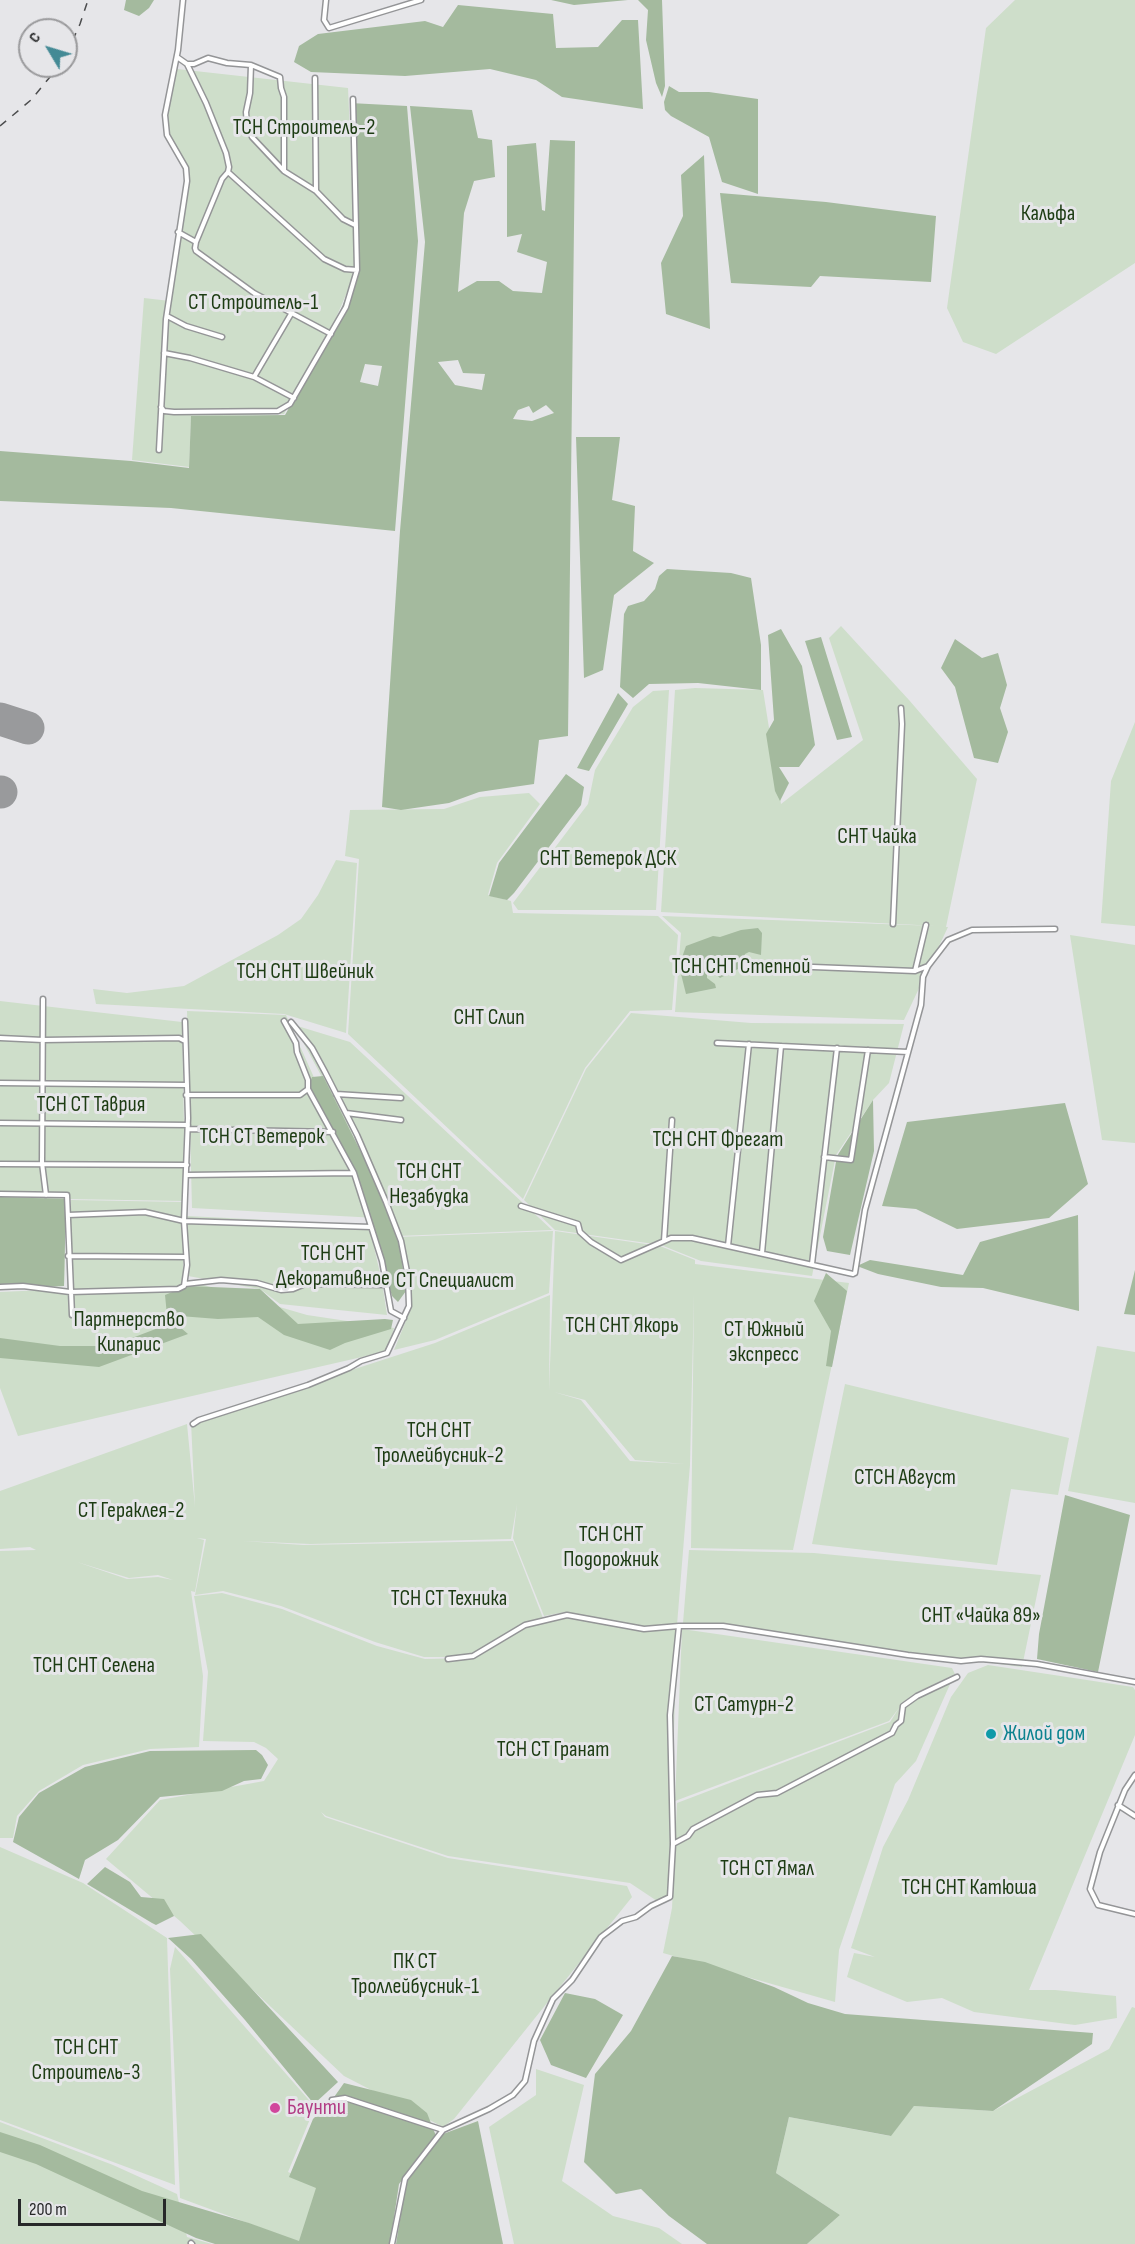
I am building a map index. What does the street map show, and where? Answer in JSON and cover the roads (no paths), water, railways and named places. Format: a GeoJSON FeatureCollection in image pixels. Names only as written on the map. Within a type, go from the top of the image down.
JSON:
{"type":"FeatureCollection","features":[{"type":"Feature","properties":{"kind":"street"},"geometry":{"type":"LineString","coordinates":[[159,450],[167,316],[187,175],[186,168],[167,135],[165,115],[177,57],[183,0]]}},
{"type":"Feature","properties":{"kind":"street"},"geometry":{"type":"LineString","coordinates":[[326,0],[324,20],[329,28],[421,0]]}},
{"type":"Feature","properties":{"kind":"street"},"geometry":{"type":"LineString","coordinates":[[177,57],[187,64],[206,103],[226,153],[228,172],[324,259],[345,269],[357,270]]}},
{"type":"Feature","properties":{"kind":"street"},"geometry":{"type":"LineString","coordinates":[[187,64],[194,64],[208,58],[227,63],[251,65],[280,77],[285,97],[284,171]]}},
{"type":"Feature","properties":{"kind":"street"},"geometry":{"type":"LineString","coordinates":[[251,65],[250,93],[246,112],[247,125],[252,137],[284,171],[316,191],[344,219],[356,226]]}},
{"type":"Feature","properties":{"kind":"street"},"geometry":{"type":"LineString","coordinates":[[315,78],[316,191]]}},
{"type":"Feature","properties":{"kind":"street"},"geometry":{"type":"LineString","coordinates":[[160,407],[169,412],[278,411],[287,407],[294,398],[346,307],[357,270],[353,99]]}},
{"type":"Feature","properties":{"kind":"street"},"geometry":{"type":"LineString","coordinates":[[228,172],[222,178],[195,248],[202,257],[254,293],[331,334]]}},
{"type":"Feature","properties":{"kind":"street"},"geometry":{"type":"LineString","coordinates":[[178,232],[196,242]]}},
{"type":"Feature","properties":{"kind":"street"},"geometry":{"type":"LineString","coordinates":[[254,377],[291,314]]}},
{"type":"Feature","properties":{"kind":"street"},"geometry":{"type":"LineString","coordinates":[[167,316],[186,326],[222,337]]}},
{"type":"Feature","properties":{"kind":"street"},"geometry":{"type":"LineString","coordinates":[[164,353],[190,358],[254,377],[294,398]]}},
{"type":"Feature","properties":{"kind":"street"},"geometry":{"type":"LineString","coordinates":[[893,924],[897,870],[901,708]]}},
{"type":"Feature","properties":{"kind":"street"},"geometry":{"type":"LineString","coordinates":[[915,971],[926,925]]}},
{"type":"Feature","properties":{"kind":"street"},"geometry":{"type":"LineString","coordinates":[[521,1206],[578,1224],[580,1232],[591,1242],[621,1260],[671,1238],[692,1238],[854,1273],[865,1210],[921,1005],[923,977],[928,966],[948,940],[972,930],[1055,930]]}},
{"type":"Feature","properties":{"kind":"street"},"geometry":{"type":"LineString","coordinates":[[762,965],[915,971],[928,966]]}},
{"type":"Feature","properties":{"kind":"street"},"geometry":{"type":"LineString","coordinates":[[43,999],[42,1163],[46,1195]]}},
{"type":"Feature","properties":{"kind":"street"},"geometry":{"type":"LineString","coordinates":[[185,1021],[188,1127],[184,1221],[187,1265],[185,1284]]}},
{"type":"Feature","properties":{"kind":"street"},"geometry":{"type":"LineString","coordinates":[[284,1021],[296,1043],[297,1052],[308,1080],[308,1089],[354,1173],[382,1261],[391,1311],[404,1318]]}},
{"type":"Feature","properties":{"kind":"street"},"geometry":{"type":"LineString","coordinates":[[193,1424],[199,1420],[308,1385],[349,1368],[361,1360],[387,1353],[409,1306],[410,1292],[401,1241],[346,1113],[312,1048],[291,1022]]}},
{"type":"Feature","properties":{"kind":"street"},"geometry":{"type":"LineString","coordinates":[[0,1038],[43,1040],[179,1038],[185,1041]]}},
{"type":"Feature","properties":{"kind":"street"},"geometry":{"type":"LineString","coordinates":[[717,1042],[908,1052]]}},
{"type":"Feature","properties":{"kind":"street"},"geometry":{"type":"LineString","coordinates":[[728,1246],[749,1044]]}},
{"type":"Feature","properties":{"kind":"street"},"geometry":{"type":"LineString","coordinates":[[762,1253],[781,1046]]}},
{"type":"Feature","properties":{"kind":"street"},"geometry":{"type":"LineString","coordinates":[[812,1264],[837,1048]]}},
{"type":"Feature","properties":{"kind":"street"},"geometry":{"type":"LineString","coordinates":[[824,1157],[851,1160],[867,1050]]}},
{"type":"Feature","properties":{"kind":"street"},"geometry":{"type":"LineString","coordinates":[[0,1083],[187,1085]]}},
{"type":"Feature","properties":{"kind":"street"},"geometry":{"type":"LineString","coordinates":[[186,1095],[300,1095],[308,1089]]}},
{"type":"Feature","properties":{"kind":"street"},"geometry":{"type":"LineString","coordinates":[[336,1094],[401,1098]]}},
{"type":"Feature","properties":{"kind":"street"},"geometry":{"type":"LineString","coordinates":[[346,1113],[401,1120]]}},
{"type":"Feature","properties":{"kind":"street"},"geometry":{"type":"LineString","coordinates":[[664,1241],[672,1120]]}},
{"type":"Feature","properties":{"kind":"street"},"geometry":{"type":"LineString","coordinates":[[0,1124],[333,1132]]}},
{"type":"Feature","properties":{"kind":"street"},"geometry":{"type":"LineString","coordinates":[[0,1164],[187,1165]]}},
{"type":"Feature","properties":{"kind":"street"},"geometry":{"type":"LineString","coordinates":[[186,1175],[354,1173]]}},
{"type":"Feature","properties":{"kind":"street"},"geometry":{"type":"LineString","coordinates":[[0,1194],[67,1195],[72,1315]]}},
{"type":"Feature","properties":{"kind":"street"},"geometry":{"type":"LineString","coordinates":[[68,1215],[145,1212],[184,1221],[371,1227]]}},
{"type":"Feature","properties":{"kind":"street"},"geometry":{"type":"LineString","coordinates":[[68,1256],[185,1257]]}},
{"type":"Feature","properties":{"kind":"street"},"geometry":{"type":"LineString","coordinates":[[0,1287],[23,1286],[70,1292],[178,1289],[185,1284],[230,1281],[257,1283],[281,1290],[293,1289],[305,1284],[387,1285]]}},
{"type":"Feature","properties":{"kind":"street"},"geometry":{"type":"LineString","coordinates":[[448,1659],[473,1656],[525,1624],[567,1614],[645,1629],[723,1626],[961,1661],[981,1659],[1037,1664],[1135,1683]]}},
{"type":"Feature","properties":{"kind":"street"},"geometry":{"type":"LineString","coordinates":[[392,2244],[405,2179],[443,2130],[513,2095],[525,2081],[534,2041],[553,1999],[572,1980],[601,1937],[622,1921],[636,1917],[651,1906],[670,1897],[673,1844],[669,1715],[679,1626]]}},
{"type":"Feature","properties":{"kind":"street"},"geometry":{"type":"LineString","coordinates":[[673,1844],[688,1836],[693,1829],[748,1799],[757,1795],[777,1793],[891,1733],[901,1721],[903,1706],[917,1696],[957,1677]]}},
{"type":"Feature","properties":{"kind":"street"},"geometry":{"type":"LineString","coordinates":[[1135,1774],[1125,1790],[1100,1852],[1090,1889],[1098,1905],[1135,1914]]}},
{"type":"Feature","properties":{"kind":"street"},"geometry":{"type":"LineString","coordinates":[[1119,1805],[1135,1816]]}},
{"type":"Feature","properties":{"kind":"street"},"geometry":{"type":"LineString","coordinates":[[332,2100],[345,2098],[443,2130]]}},
{"type":"Feature","properties":{"kind":"railway"},"geometry":{"type":"LineString","coordinates":[[78,28],[88,0]]}},
{"type":"Feature","properties":{"kind":"railway"},"geometry":{"type":"LineString","coordinates":[[0,126],[31,100],[49,78]]}},
{"type":"Feature","properties":{"kind":"place","name":"Жилой дом"},"geometry":{"type":"Point","coordinates":[991,1734]}},
{"type":"Feature","properties":{"kind":"place","name":"Баунти"},"geometry":{"type":"Point","coordinates":[275,2108]}},
{"type":"Feature","properties":{"kind":"park label","name":"ТСН Строитель-2"},"geometry":{"type":"Point","coordinates":[304,128]}},
{"type":"Feature","properties":{"kind":"park label","name":"Кальфа"},"geometry":{"type":"Point","coordinates":[1048,214]}},
{"type":"Feature","properties":{"kind":"park label","name":"СТ Строитель-1"},"geometry":{"type":"Point","coordinates":[253,303]}},
{"type":"Feature","properties":{"kind":"park label","name":"СНТ Чайка"},"geometry":{"type":"Point","coordinates":[877,837]}},
{"type":"Feature","properties":{"kind":"park label","name":"СНТ Ветерок ДСК"},"geometry":{"type":"Point","coordinates":[608,859]}},
{"type":"Feature","properties":{"kind":"park label","name":"ТСН СНТ Степной"},"geometry":{"type":"Point","coordinates":[741,967]}},
{"type":"Feature","properties":{"kind":"park label","name":"ТСН СНТ Швейник"},"geometry":{"type":"Point","coordinates":[305,972]}},
{"type":"Feature","properties":{"kind":"park label","name":"СНТ Слип"},"geometry":{"type":"Point","coordinates":[489,1018]}},
{"type":"Feature","properties":{"kind":"park label","name":"ТСН СТ Таврия"},"geometry":{"type":"Point","coordinates":[91,1105]}},
{"type":"Feature","properties":{"kind":"park label","name":"ТСН СТ Ветерок"},"geometry":{"type":"Point","coordinates":[262,1137]}},
{"type":"Feature","properties":{"kind":"park label","name":"ТСН СНТ Фрегат"},"geometry":{"type":"Point","coordinates":[718,1140]}},
{"type":"Feature","properties":{"kind":"park label","name":"ТСН СНТ Незабудка"},"geometry":{"type":"Point","coordinates":[429,1184]}},
{"type":"Feature","properties":{"kind":"park label","name":"ТСН СНТ Декоративное"},"geometry":{"type":"Point","coordinates":[333,1266]}},
{"type":"Feature","properties":{"kind":"park label","name":"СТ Специалист"},"geometry":{"type":"Point","coordinates":[455,1281]}},
{"type":"Feature","properties":{"kind":"park label","name":"ТСН СНТ Якорь"},"geometry":{"type":"Point","coordinates":[622,1326]}},
{"type":"Feature","properties":{"kind":"park label","name":"Партнерство Кипарис"},"geometry":{"type":"Point","coordinates":[129,1332]}},
{"type":"Feature","properties":{"kind":"park label","name":"СТ Южный экспресс"},"geometry":{"type":"Point","coordinates":[764,1342]}},
{"type":"Feature","properties":{"kind":"park label","name":"ТСН СНТ Троллейбусник-2"},"geometry":{"type":"Point","coordinates":[439,1444]}},
{"type":"Feature","properties":{"kind":"park label","name":"СТСН Август"},"geometry":{"type":"Point","coordinates":[905,1478]}},
{"type":"Feature","properties":{"kind":"park label","name":"СТ Гераклея-2"},"geometry":{"type":"Point","coordinates":[131,1511]}},
{"type":"Feature","properties":{"kind":"park label","name":"ТСН СНТ Подорожник"},"geometry":{"type":"Point","coordinates":[611,1548]}},
{"type":"Feature","properties":{"kind":"park label","name":"ТСН СТ Техника"},"geometry":{"type":"Point","coordinates":[449,1599]}},
{"type":"Feature","properties":{"kind":"park label","name":"СНТ «Чайка 89»"},"geometry":{"type":"Point","coordinates":[981,1616]}},
{"type":"Feature","properties":{"kind":"park label","name":"ТСН СНТ Селена"},"geometry":{"type":"Point","coordinates":[94,1666]}},
{"type":"Feature","properties":{"kind":"park label","name":"СТ Сатурн-2"},"geometry":{"type":"Point","coordinates":[744,1705]}},
{"type":"Feature","properties":{"kind":"park label","name":"ТСН СТ Гранат"},"geometry":{"type":"Point","coordinates":[553,1750]}},
{"type":"Feature","properties":{"kind":"park label","name":"ТСН СТ Ямал"},"geometry":{"type":"Point","coordinates":[767,1869]}},
{"type":"Feature","properties":{"kind":"park label","name":"ТСН СНТ Катюша"},"geometry":{"type":"Point","coordinates":[969,1888]}},
{"type":"Feature","properties":{"kind":"park label","name":"ПК СТ Троллейбусник-1"},"geometry":{"type":"Point","coordinates":[415,1974]}},
{"type":"Feature","properties":{"kind":"park label","name":"ТСН СНТ Строитель-3"},"geometry":{"type":"Point","coordinates":[86,2060]}}]}
